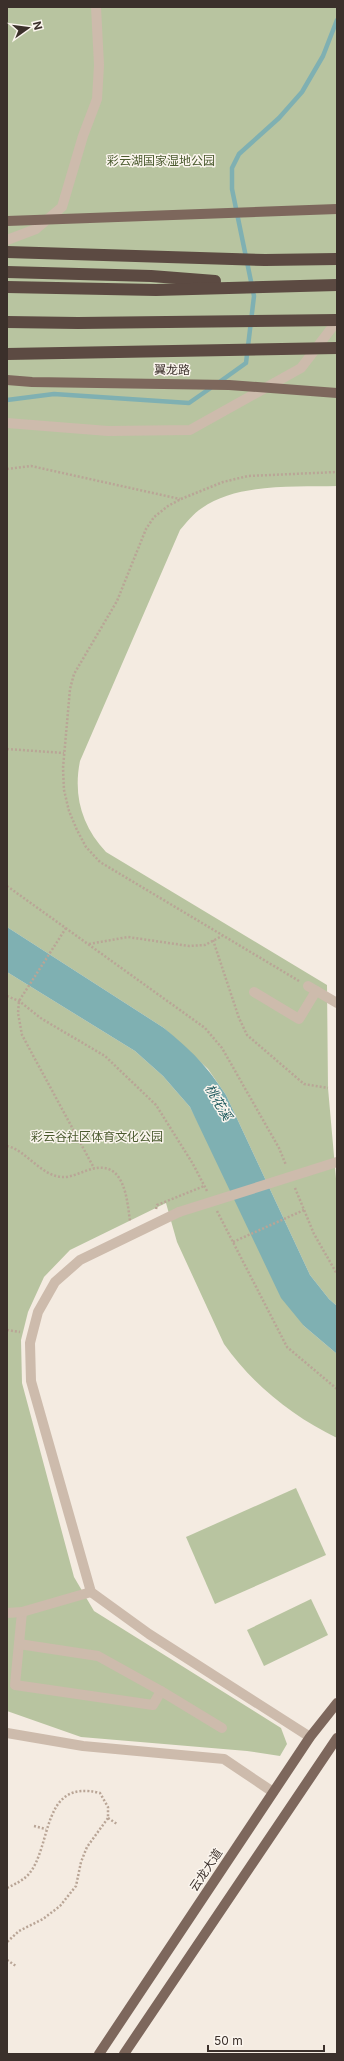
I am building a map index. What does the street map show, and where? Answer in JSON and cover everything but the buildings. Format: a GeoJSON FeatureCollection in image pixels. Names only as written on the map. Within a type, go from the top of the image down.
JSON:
{"type":"FeatureCollection","features":[{"type":"Feature","properties":{"kind":"highway"},"geometry":{"type":"LineString","coordinates":[[7,252],[265,260],[337,259]]}},
{"type":"Feature","properties":{"kind":"highway"},"geometry":{"type":"LineString","coordinates":[[7,272],[151,276],[264,286]]}},
{"type":"Feature","properties":{"kind":"highway"},"geometry":{"type":"LineString","coordinates":[[7,287],[156,290],[337,285]]}},
{"type":"Feature","properties":{"kind":"highway"},"geometry":{"type":"LineString","coordinates":[[7,322],[78,323],[337,320]]}},
{"type":"Feature","properties":{"kind":"highway"},"geometry":{"type":"LineString","coordinates":[[7,328],[78,323]]}},
{"type":"Feature","properties":{"kind":"highway"},"geometry":{"type":"LineString","coordinates":[[7,354],[337,348]]}},
{"type":"Feature","properties":{"kind":"main road"},"geometry":{"type":"LineString","coordinates":[[7,221],[337,209]]}},
{"type":"Feature","properties":{"kind":"main road","name":"翼龙路"},"geometry":{"type":"LineString","coordinates":[[7,380],[32,382],[229,385],[337,393]]}},
{"type":"Feature","properties":{"kind":"main road","name":"云龙大道"},"geometry":{"type":"LineString","coordinates":[[99,2054],[310,1737],[337,1703]]}},
{"type":"Feature","properties":{"kind":"main road"},"geometry":{"type":"LineString","coordinates":[[124,2054],[337,1738]]}},
{"type":"Feature","properties":{"kind":"street"},"geometry":{"type":"LineString","coordinates":[[7,240],[36,229],[62,207],[83,136],[98,99],[99,65],[96,7]]}},
{"type":"Feature","properties":{"kind":"street"},"geometry":{"type":"LineString","coordinates":[[7,423],[108,431],[190,430],[301,368],[337,320]]}},
{"type":"Feature","properties":{"kind":"street"},"geometry":{"type":"LineString","coordinates":[[254,992],[299,1019],[312,989],[337,1003]]}},
{"type":"Feature","properties":{"kind":"street"},"geometry":{"type":"LineString","coordinates":[[310,1737],[149,1634],[90,1592],[31,1381],[30,1343],[38,1312],[55,1282],[80,1260],[179,1212],[337,1162]]}},
{"type":"Feature","properties":{"kind":"street"},"geometry":{"type":"LineString","coordinates":[[7,1613],[22,1612],[90,1592]]}},
{"type":"Feature","properties":{"kind":"street"},"geometry":{"type":"LineString","coordinates":[[22,1612],[15,1685],[153,1705],[161,1691]]}},
{"type":"Feature","properties":{"kind":"street"},"geometry":{"type":"LineString","coordinates":[[19,1644],[98,1656],[161,1691],[222,1728]]}},
{"type":"Feature","properties":{"kind":"street"},"geometry":{"type":"LineString","coordinates":[[7,1663],[18,1658]]}},
{"type":"Feature","properties":{"kind":"street"},"geometry":{"type":"LineString","coordinates":[[7,1733],[83,1746],[224,1759],[274,1792]]}},
{"type":"Feature","properties":{"kind":"path"},"geometry":{"type":"LineString","coordinates":[[7,469],[31,466],[181,499]]}},
{"type":"Feature","properties":{"kind":"path"},"geometry":{"type":"LineString","coordinates":[[312,989],[100,862],[86,847],[69,811],[64,790],[64,753],[70,689],[74,674],[117,601],[146,529],[154,517],[181,499],[223,482],[248,476],[337,472]]}},
{"type":"Feature","properties":{"kind":"path"},"geometry":{"type":"LineString","coordinates":[[7,749],[64,753]]}},
{"type":"Feature","properties":{"kind":"path"},"geometry":{"type":"LineString","coordinates":[[7,886],[205,1028],[222,1048],[279,1148],[287,1169]]}},
{"type":"Feature","properties":{"kind":"path"},"geometry":{"type":"LineString","coordinates":[[66,928],[19,1001],[18,1013],[22,1035],[94,1168]]}},
{"type":"Feature","properties":{"kind":"path"},"geometry":{"type":"LineString","coordinates":[[88,944],[128,936],[189,946],[205,945],[223,936]]}},
{"type":"Feature","properties":{"kind":"path"},"geometry":{"type":"LineString","coordinates":[[213,940],[239,1018],[247,1035],[304,1084],[328,1088]]}},
{"type":"Feature","properties":{"kind":"path"},"geometry":{"type":"LineString","coordinates":[[7,996],[19,1001],[42,1019],[105,1056],[156,1105],[193,1164],[208,1193]]}},
{"type":"Feature","properties":{"kind":"path"},"geometry":{"type":"LineString","coordinates":[[7,1146],[43,1170],[63,1177],[94,1168],[110,1170],[120,1177],[126,1194],[132,1234]]}},
{"type":"Feature","properties":{"kind":"path"},"geometry":{"type":"LineString","coordinates":[[293,1182],[314,1234],[337,1274]]}},
{"type":"Feature","properties":{"kind":"path"},"geometry":{"type":"LineString","coordinates":[[215,1207],[287,1347],[337,1388]]}},
{"type":"Feature","properties":{"kind":"path"},"geometry":{"type":"LineString","coordinates":[[233,1242],[304,1210]]}},
{"type":"Feature","properties":{"kind":"path"},"geometry":{"type":"LineString","coordinates":[[7,1888],[18,1883],[29,1874],[39,1852],[46,1829],[58,1803],[73,1792],[87,1790],[100,1793],[108,1807],[108,1818],[87,1847],[81,1862],[76,1886],[60,1906],[43,1919],[19,1931],[7,1942]]}},
{"type":"Feature","properties":{"kind":"path"},"geometry":{"type":"LineString","coordinates":[[108,1818],[117,1824]]}},
{"type":"Feature","properties":{"kind":"path"},"geometry":{"type":"LineString","coordinates":[[34,1826],[46,1829]]}},
{"type":"Feature","properties":{"kind":"path"},"geometry":{"type":"LineString","coordinates":[[7,1960],[16,1966]]}},
{"type":"Feature","properties":{"kind":"green space","name":"彩云湖国家湿地公园"},"geometry":{"type":"Polygon","coordinates":[[[7,7],[337,7],[337,486],[267,488],[232,494],[216,500],[202,508],[185,524],[180,530],[80,761],[78,786],[81,810],[85,821],[91,832],[106,852],[327,985],[328,1088],[337,1190],[337,1306],[329,1299],[310,1275],[226,1095],[208,1069],[164,1028],[7,927],[7,7]]]}},
{"type":"Feature","properties":{"kind":"green space","name":"彩云谷社区体育文化公园"},"geometry":{"type":"Polygon","coordinates":[[[7,972],[135,1051],[163,1076],[190,1107],[304,1326],[337,1354],[337,1438],[304,1420],[274,1398],[235,1359],[224,1344],[177,1242],[166,1203],[70,1250],[44,1277],[28,1312],[21,1340],[22,1383],[74,1577],[94,1611],[281,1728],[287,1744],[280,1756],[247,1751],[81,1737],[7,1711],[7,972]]]}},
{"type":"Feature","properties":{"kind":"green space"},"geometry":{"type":"Polygon","coordinates":[[[296,1488],[326,1555],[215,1604],[186,1537],[296,1488]]]}},
{"type":"Feature","properties":{"kind":"green space"},"geometry":{"type":"Polygon","coordinates":[[[311,1599],[328,1635],[264,1666],[247,1630],[311,1599]]]}},
{"type":"Feature","properties":{"kind":"water","name":"桃花溪"},"geometry":{"type":"Polygon","coordinates":[[[7,927],[164,1028],[191,1051],[212,1075],[226,1095],[310,1275],[329,1299],[337,1306],[337,1354],[304,1326],[281,1298],[190,1107],[163,1076],[135,1051],[7,972],[7,927]]]}},
{"type":"Feature","properties":{"kind":"waterway"},"geometry":{"type":"LineString","coordinates":[[218,383],[246,363],[254,296],[232,189],[232,168],[239,154],[279,118],[302,92],[323,56],[337,20]]}},
{"type":"Feature","properties":{"kind":"waterway"},"geometry":{"type":"LineString","coordinates":[[7,400],[54,394],[189,403],[212,387]]}}]}
